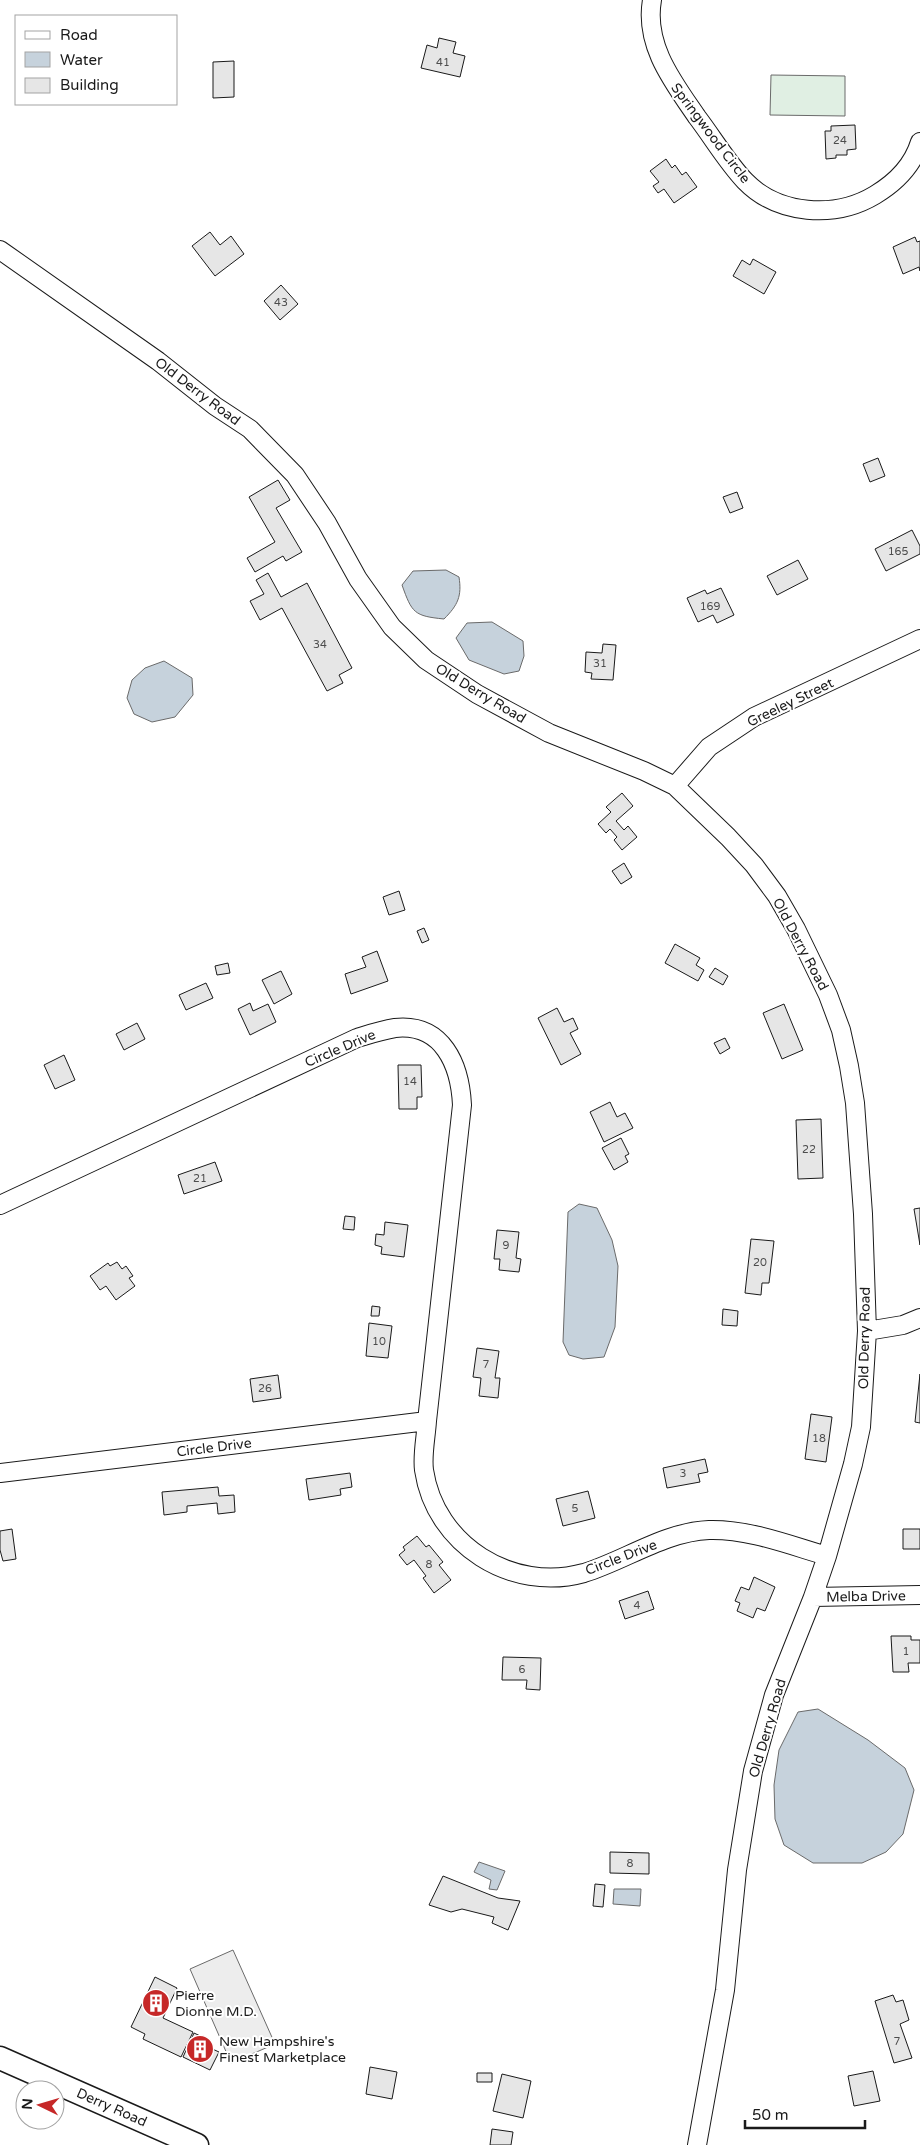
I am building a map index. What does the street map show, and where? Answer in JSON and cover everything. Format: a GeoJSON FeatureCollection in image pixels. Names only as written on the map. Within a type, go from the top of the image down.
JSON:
{"type":"FeatureCollection","features":[{"type":"Feature","properties":{"kind":"main road","name":"Derry Road"},"geometry":{"type":"LineString","coordinates":[[0,2058],[197,2145]]}},
{"type":"Feature","properties":{"kind":"street","name":"Springwood Circle"},"geometry":{"type":"LineString","coordinates":[[652,0],[651,24],[654,42],[668,76],[733,167],[745,182],[760,194],[777,202],[804,209],[832,210],[850,206],[883,190],[898,178],[909,164],[920,142]]}},
{"type":"Feature","properties":{"kind":"street","name":"Old Derry Road"},"geometry":{"type":"LineString","coordinates":[[0,250],[118,333],[215,406],[250,429],[295,475],[327,523],[358,579],[392,627],[426,660],[477,694],[549,733],[644,771],[675,786],[728,837],[777,896],[796,929],[828,995],[841,1030],[850,1066],[863,1214],[867,1331],[861,1427],[853,1464],[827,1556],[813,1597],[774,1695],[753,1771],[738,1862],[722,2008],[697,2145]]}},
{"type":"Feature","properties":{"kind":"street","name":"Greeley Street"},"geometry":{"type":"LineString","coordinates":[[675,786],[709,747],[754,717],[920,638]]}},
{"type":"Feature","properties":{"kind":"street","name":"Circle Drive"},"geometry":{"type":"LineString","coordinates":[[0,1205],[358,1038],[396,1028],[417,1030],[435,1038],[448,1051],[457,1068],[461,1086],[462,1105],[427,1421],[424,1468],[436,1509],[446,1526],[474,1554],[508,1571],[546,1577],[584,1573],[672,1538],[708,1530],[745,1534],[827,1556]]}},
{"type":"Feature","properties":{"kind":"street"},"geometry":{"type":"LineString","coordinates":[[867,1331],[903,1324],[920,1318]]}},
{"type":"Feature","properties":{"kind":"street","name":"Circle Drive"},"geometry":{"type":"LineString","coordinates":[[0,1473],[427,1421]]}},
{"type":"Feature","properties":{"kind":"street","name":"Melba Drive"},"geometry":{"type":"LineString","coordinates":[[813,1597],[920,1595]]}},
{"type":"Feature","properties":{"kind":"green space"},"geometry":{"type":"Polygon","coordinates":[[[771,75],[845,76],[845,116],[770,115],[771,75]]]}},
{"type":"Feature","properties":{"kind":"shaded area"},"geometry":{"type":"Polygon","coordinates":[[[233,1950],[275,2044],[231,2063],[190,1969],[233,1950]]]}},
{"type":"Feature","properties":{"kind":"water"},"geometry":{"type":"Polygon","coordinates":[[[446,570],[459,577],[460,590],[456,605],[444,619],[420,614],[412,607],[402,585],[413,571],[446,570]]]}},
{"type":"Feature","properties":{"kind":"water"},"geometry":{"type":"Polygon","coordinates":[[[492,622],[523,641],[524,656],[519,671],[504,674],[469,660],[456,638],[467,623],[492,622]]]}},
{"type":"Feature","properties":{"kind":"water"},"geometry":{"type":"Polygon","coordinates":[[[164,661],[192,678],[193,695],[175,717],[152,722],[134,714],[127,698],[132,680],[145,668],[164,661]]]}},
{"type":"Feature","properties":{"kind":"water"},"geometry":{"type":"Polygon","coordinates":[[[579,1204],[597,1208],[612,1240],[618,1266],[615,1327],[604,1357],[583,1359],[569,1355],[563,1342],[568,1212],[579,1204]]]}},
{"type":"Feature","properties":{"kind":"water"},"geometry":{"type":"Polygon","coordinates":[[[818,1709],[868,1740],[905,1768],[914,1790],[903,1834],[886,1852],[862,1863],[813,1863],[784,1845],[775,1819],[774,1785],[779,1750],[798,1712],[818,1709]]]}},
{"type":"Feature","properties":{"kind":"water"},"geometry":{"type":"Polygon","coordinates":[[[479,1862],[505,1871],[497,1890],[489,1889],[491,1880],[474,1872],[479,1862]]]}},
{"type":"Feature","properties":{"kind":"water"},"geometry":{"type":"Polygon","coordinates":[[[614,1889],[641,1889],[640,1906],[613,1904],[614,1889]]]}},
{"type":"Feature","properties":{"kind":"building"},"geometry":{"type":"Polygon","coordinates":[[[439,38],[456,42],[453,53],[465,56],[460,77],[421,68],[427,45],[437,48],[439,38]]]}},
{"type":"Feature","properties":{"kind":"building"},"geometry":{"type":"Polygon","coordinates":[[[234,61],[234,97],[213,98],[213,62],[234,61]]]}},
{"type":"Feature","properties":{"kind":"building"},"geometry":{"type":"Polygon","coordinates":[[[855,125],[856,149],[847,150],[847,155],[836,155],[836,158],[826,159],[825,131],[831,131],[831,126],[855,125]]]}},
{"type":"Feature","properties":{"kind":"building"},"geometry":{"type":"Polygon","coordinates":[[[666,159],[672,168],[675,165],[682,175],[686,172],[697,187],[674,203],[664,189],[658,193],[653,186],[659,182],[650,171],[666,159]]]}},
{"type":"Feature","properties":{"kind":"building"},"geometry":{"type":"Polygon","coordinates":[[[210,232],[220,245],[231,236],[244,254],[215,276],[192,246],[210,232]]]}},
{"type":"Feature","properties":{"kind":"building"},"geometry":{"type":"Polygon","coordinates":[[[915,237],[917,242],[920,241],[920,271],[919,267],[903,274],[893,247],[915,237]]]}},
{"type":"Feature","properties":{"kind":"building"},"geometry":{"type":"Polygon","coordinates":[[[753,259],[776,272],[764,294],[733,276],[742,260],[750,265],[753,259]]]}},
{"type":"Feature","properties":{"kind":"building"},"geometry":{"type":"Polygon","coordinates":[[[281,285],[298,304],[280,320],[264,301],[281,285]]]}},
{"type":"Feature","properties":{"kind":"building"},"geometry":{"type":"Polygon","coordinates":[[[878,458],[885,476],[870,482],[863,464],[878,458]]]}},
{"type":"Feature","properties":{"kind":"building"},"geometry":{"type":"Polygon","coordinates":[[[278,480],[290,500],[276,508],[302,552],[286,561],[283,556],[255,572],[247,558],[275,542],[249,497],[278,480]]]}},
{"type":"Feature","properties":{"kind":"building"},"geometry":{"type":"Polygon","coordinates":[[[737,492],[743,508],[730,513],[723,497],[737,492]]]}},
{"type":"Feature","properties":{"kind":"building"},"geometry":{"type":"Polygon","coordinates":[[[912,530],[920,546],[920,554],[886,571],[875,549],[912,530]]]}},
{"type":"Feature","properties":{"kind":"building"},"geometry":{"type":"Polygon","coordinates":[[[798,560],[808,579],[777,595],[767,576],[798,560]]]}},
{"type":"Feature","properties":{"kind":"building"},"geometry":{"type":"Polygon","coordinates":[[[268,573],[281,597],[307,583],[352,668],[339,675],[343,683],[327,691],[282,608],[260,620],[250,601],[264,594],[256,580],[268,573]]]}},
{"type":"Feature","properties":{"kind":"building"},"geometry":{"type":"Polygon","coordinates":[[[721,588],[734,615],[717,623],[713,615],[698,622],[687,598],[705,590],[707,594],[721,588]]]}},
{"type":"Feature","properties":{"kind":"building"},"geometry":{"type":"Polygon","coordinates":[[[603,644],[616,645],[613,680],[591,679],[592,673],[585,672],[586,652],[602,653],[603,644]]]}},
{"type":"Feature","properties":{"kind":"building"},"geometry":{"type":"Polygon","coordinates":[[[622,793],[633,806],[616,821],[624,830],[628,826],[637,837],[622,850],[614,840],[617,837],[610,829],[606,833],[598,824],[611,812],[606,807],[622,793]]]}},
{"type":"Feature","properties":{"kind":"building"},"geometry":{"type":"Polygon","coordinates":[[[624,863],[632,877],[621,884],[612,871],[624,863]]]}},
{"type":"Feature","properties":{"kind":"building"},"geometry":{"type":"Polygon","coordinates":[[[399,891],[405,910],[389,915],[383,897],[399,891]]]}},
{"type":"Feature","properties":{"kind":"building"},"geometry":{"type":"Polygon","coordinates":[[[424,928],[429,940],[422,943],[417,931],[424,928]]]}},
{"type":"Feature","properties":{"kind":"building"},"geometry":{"type":"Polygon","coordinates":[[[675,944],[700,958],[696,965],[704,970],[698,981],[665,963],[675,944]]]}},
{"type":"Feature","properties":{"kind":"building"},"geometry":{"type":"Polygon","coordinates":[[[377,951],[388,981],[351,994],[345,974],[366,967],[362,957],[377,951]]]}},
{"type":"Feature","properties":{"kind":"building"},"geometry":{"type":"Polygon","coordinates":[[[228,963],[230,973],[217,975],[215,966],[228,963]]]}},
{"type":"Feature","properties":{"kind":"building"},"geometry":{"type":"Polygon","coordinates":[[[715,968],[728,976],[723,985],[709,977],[715,968]]]}},
{"type":"Feature","properties":{"kind":"building"},"geometry":{"type":"Polygon","coordinates":[[[281,971],[292,994],[274,1004],[262,980],[281,971]]]}},
{"type":"Feature","properties":{"kind":"building"},"geometry":{"type":"Polygon","coordinates":[[[206,983],[213,998],[186,1010],[179,995],[206,983]]]}},
{"type":"Feature","properties":{"kind":"building"},"geometry":{"type":"Polygon","coordinates":[[[250,1003],[253,1011],[268,1004],[276,1022],[250,1035],[238,1009],[250,1003]]]}},
{"type":"Feature","properties":{"kind":"building"},"geometry":{"type":"Polygon","coordinates":[[[784,1004],[803,1050],[782,1059],[763,1013],[784,1004]]]}},
{"type":"Feature","properties":{"kind":"building"},"geometry":{"type":"Polygon","coordinates":[[[557,1008],[564,1022],[573,1018],[578,1029],[570,1033],[581,1054],[561,1065],[538,1018],[557,1008]]]}},
{"type":"Feature","properties":{"kind":"building"},"geometry":{"type":"Polygon","coordinates":[[[137,1023],[145,1039],[124,1050],[116,1034],[137,1023]]]}},
{"type":"Feature","properties":{"kind":"building"},"geometry":{"type":"Polygon","coordinates":[[[725,1038],[730,1048],[720,1054],[714,1043],[725,1038]]]}},
{"type":"Feature","properties":{"kind":"building"},"geometry":{"type":"Polygon","coordinates":[[[64,1055],[75,1080],[55,1089],[44,1065],[64,1055]]]}},
{"type":"Feature","properties":{"kind":"building"},"geometry":{"type":"Polygon","coordinates":[[[398,1065],[421,1065],[422,1097],[417,1097],[417,1109],[399,1109],[398,1065]]]}},
{"type":"Feature","properties":{"kind":"building"},"geometry":{"type":"Polygon","coordinates":[[[610,1102],[617,1117],[625,1113],[633,1128],[604,1142],[590,1112],[610,1102]]]}},
{"type":"Feature","properties":{"kind":"building"},"geometry":{"type":"Polygon","coordinates":[[[821,1119],[823,1178],[798,1179],[796,1120],[821,1119]]]}},
{"type":"Feature","properties":{"kind":"building"},"geometry":{"type":"Polygon","coordinates":[[[621,1138],[629,1154],[625,1156],[628,1162],[614,1170],[602,1148],[621,1138]]]}},
{"type":"Feature","properties":{"kind":"building"},"geometry":{"type":"Polygon","coordinates":[[[215,1162],[222,1181],[184,1194],[178,1175],[215,1162]]]}},
{"type":"Feature","properties":{"kind":"building"},"geometry":{"type":"Polygon","coordinates":[[[920,1208],[920,1245],[914,1209],[920,1208]]]}},
{"type":"Feature","properties":{"kind":"building"},"geometry":{"type":"Polygon","coordinates":[[[345,1216],[355,1217],[354,1230],[343,1229],[345,1216]]]}},
{"type":"Feature","properties":{"kind":"building"},"geometry":{"type":"Polygon","coordinates":[[[385,1222],[408,1225],[404,1257],[381,1254],[382,1247],[375,1245],[376,1234],[384,1235],[385,1222]]]}},
{"type":"Feature","properties":{"kind":"building"},"geometry":{"type":"Polygon","coordinates":[[[497,1230],[519,1232],[516,1258],[521,1259],[519,1272],[499,1270],[500,1259],[494,1259],[497,1230]]]}},
{"type":"Feature","properties":{"kind":"building"},"geometry":{"type":"Polygon","coordinates":[[[751,1239],[774,1241],[769,1283],[762,1283],[761,1295],[745,1293],[751,1239]]]}},
{"type":"Feature","properties":{"kind":"building"},"geometry":{"type":"Polygon","coordinates":[[[117,1262],[122,1269],[126,1266],[133,1276],[129,1278],[135,1286],[116,1300],[106,1286],[100,1290],[90,1276],[108,1263],[110,1266],[117,1262]]]}},
{"type":"Feature","properties":{"kind":"building"},"geometry":{"type":"Polygon","coordinates":[[[372,1306],[380,1307],[379,1316],[371,1316],[372,1306]]]}},
{"type":"Feature","properties":{"kind":"building"},"geometry":{"type":"Polygon","coordinates":[[[723,1309],[738,1311],[737,1326],[722,1325],[723,1309]]]}},
{"type":"Feature","properties":{"kind":"building"},"geometry":{"type":"Polygon","coordinates":[[[369,1323],[392,1326],[388,1358],[366,1356],[369,1323]]]}},
{"type":"Feature","properties":{"kind":"building"},"geometry":{"type":"Polygon","coordinates":[[[477,1348],[499,1351],[495,1378],[500,1378],[498,1398],[479,1396],[481,1378],[473,1377],[477,1348]]]}},
{"type":"Feature","properties":{"kind":"building"},"geometry":{"type":"Polygon","coordinates":[[[920,1374],[920,1423],[915,1422],[920,1374]]]}},
{"type":"Feature","properties":{"kind":"building"},"geometry":{"type":"Polygon","coordinates":[[[278,1375],[281,1398],[253,1402],[250,1379],[278,1375]]]}},
{"type":"Feature","properties":{"kind":"building"},"geometry":{"type":"Polygon","coordinates":[[[811,1414],[832,1417],[826,1462],[805,1459],[811,1414]]]}},
{"type":"Feature","properties":{"kind":"building"},"geometry":{"type":"Polygon","coordinates":[[[705,1459],[708,1472],[698,1474],[700,1482],[667,1488],[663,1468],[705,1459]]]}},
{"type":"Feature","properties":{"kind":"building"},"geometry":{"type":"Polygon","coordinates":[[[350,1473],[352,1487],[340,1489],[341,1495],[309,1500],[306,1479],[350,1473]]]}},
{"type":"Feature","properties":{"kind":"building"},"geometry":{"type":"Polygon","coordinates":[[[218,1487],[219,1496],[234,1495],[235,1512],[218,1514],[217,1503],[187,1506],[187,1512],[164,1515],[162,1492],[218,1487]]]}},
{"type":"Feature","properties":{"kind":"building"},"geometry":{"type":"Polygon","coordinates":[[[588,1491],[595,1518],[563,1526],[556,1499],[588,1491]]]}},
{"type":"Feature","properties":{"kind":"building"},"geometry":{"type":"Polygon","coordinates":[[[12,1529],[16,1559],[3,1561],[0,1550],[0,1531],[12,1529]]]}},
{"type":"Feature","properties":{"kind":"building"},"geometry":{"type":"Polygon","coordinates":[[[903,1529],[920,1529],[920,1549],[903,1549],[903,1529]]]}},
{"type":"Feature","properties":{"kind":"building"},"geometry":{"type":"Polygon","coordinates":[[[417,1536],[426,1547],[429,1545],[443,1562],[439,1565],[451,1580],[434,1593],[423,1578],[426,1576],[414,1560],[407,1565],[399,1555],[405,1550],[403,1547],[417,1536]]]}},
{"type":"Feature","properties":{"kind":"building"},"geometry":{"type":"Polygon","coordinates":[[[754,1577],[775,1587],[765,1611],[757,1608],[753,1618],[737,1611],[740,1603],[735,1601],[741,1587],[749,1590],[754,1577]]]}},
{"type":"Feature","properties":{"kind":"building"},"geometry":{"type":"Polygon","coordinates":[[[648,1591],[654,1609],[625,1619],[619,1601],[648,1591]]]}},
{"type":"Feature","properties":{"kind":"building"},"geometry":{"type":"Polygon","coordinates":[[[891,1636],[911,1636],[911,1640],[920,1640],[920,1663],[908,1663],[909,1672],[893,1672],[891,1636]]]}},
{"type":"Feature","properties":{"kind":"building"},"geometry":{"type":"Polygon","coordinates":[[[503,1657],[541,1658],[540,1690],[526,1689],[527,1680],[502,1680],[503,1657]]]}},
{"type":"Feature","properties":{"kind":"building"},"geometry":{"type":"Polygon","coordinates":[[[610,1852],[649,1853],[649,1874],[610,1873],[610,1852]]]}},
{"type":"Feature","properties":{"kind":"building"},"geometry":{"type":"Polygon","coordinates":[[[443,1876],[498,1898],[520,1901],[508,1930],[492,1923],[494,1917],[462,1909],[451,1912],[429,1905],[443,1876]]]}},
{"type":"Feature","properties":{"kind":"building"},"geometry":{"type":"Polygon","coordinates":[[[595,1884],[605,1885],[603,1907],[593,1906],[595,1884]]]}},
{"type":"Feature","properties":{"kind":"building","name":"Pierre Dionne M.D."},"geometry":{"type":"Polygon","coordinates":[[[155,1977],[177,1988],[163,2018],[193,2032],[181,2057],[143,2039],[145,2034],[131,2027],[155,1977]]]}},
{"type":"Feature","properties":{"kind":"building"},"geometry":{"type":"Polygon","coordinates":[[[893,1995],[896,2002],[903,2000],[909,2020],[900,2024],[912,2058],[894,2063],[875,2001],[893,1995]]]}},
{"type":"Feature","properties":{"kind":"building","name":"New Hampshire's Finest Marketplace"},"geometry":{"type":"Polygon","coordinates":[[[194,2033],[211,2041],[208,2047],[219,2052],[210,2070],[183,2057],[194,2033]]]}},
{"type":"Feature","properties":{"kind":"building"},"geometry":{"type":"Polygon","coordinates":[[[370,2067],[397,2072],[392,2099],[366,2094],[370,2067]]]}},
{"type":"Feature","properties":{"kind":"building"},"geometry":{"type":"Polygon","coordinates":[[[873,2071],[880,2101],[854,2106],[848,2076],[873,2071]]]}},
{"type":"Feature","properties":{"kind":"building"},"geometry":{"type":"Polygon","coordinates":[[[477,2073],[492,2073],[492,2082],[477,2082],[477,2073]]]}},
{"type":"Feature","properties":{"kind":"building"},"geometry":{"type":"Polygon","coordinates":[[[502,2074],[531,2081],[523,2118],[493,2111],[502,2074]]]}},
{"type":"Feature","properties":{"kind":"building"},"geometry":{"type":"Polygon","coordinates":[[[492,2129],[513,2132],[511,2145],[490,2145],[492,2129]]]}},
{"type":"Feature","properties":{"kind":"place","name":"Pierre Dionne M.D."},"geometry":{"type":"Point","coordinates":[156,2003]}},
{"type":"Feature","properties":{"kind":"place","name":"New Hampshire's Finest Marketplace"},"geometry":{"type":"Point","coordinates":[200,2049]}}]}
